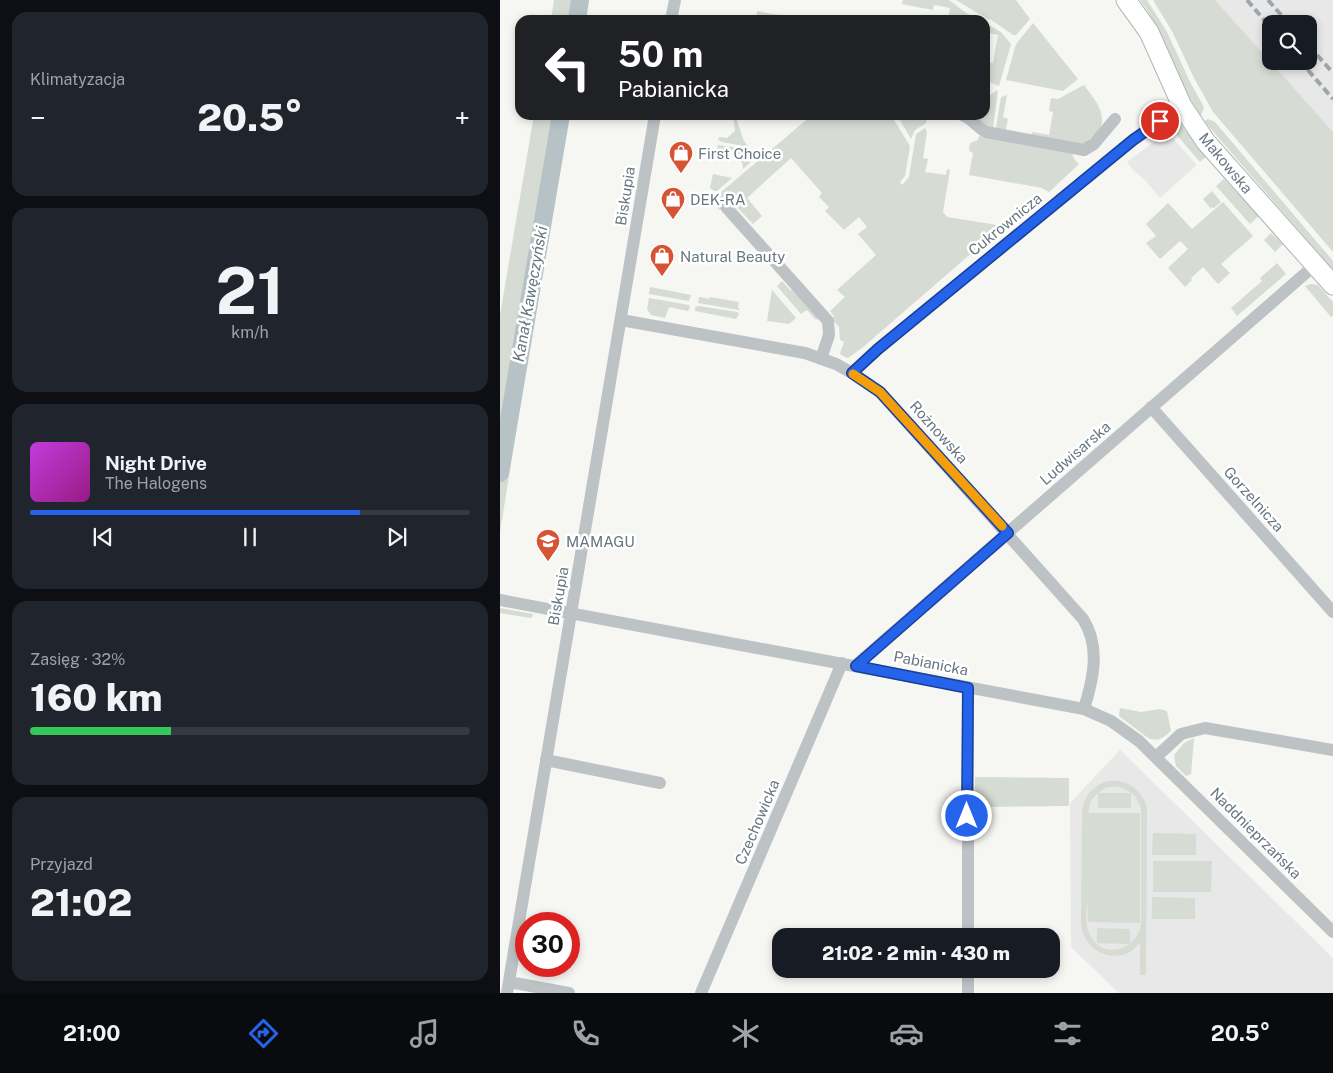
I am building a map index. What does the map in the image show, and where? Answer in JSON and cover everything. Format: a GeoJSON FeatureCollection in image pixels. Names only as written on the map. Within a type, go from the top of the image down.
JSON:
{"type":"FeatureCollection","features":[{"type":"Feature","properties":{"kind":"street"},"geometry":{"type":"LineString","coordinates":[[672,15],[675,0]]}},
{"type":"Feature","properties":{"kind":"street","name":"Makowska"},"geometry":{"type":"LineString","coordinates":[[1126,0],[1149,32],[1182,106],[1206,142],[1333,285]]}},
{"type":"Feature","properties":{"kind":"street","name":"Cukrownicza"},"geometry":{"type":"LineString","coordinates":[[852,373],[878,349],[1133,140],[1182,106]]}},
{"type":"Feature","properties":{"kind":"street"},"geometry":{"type":"LineString","coordinates":[[971,120],[986,132],[1084,150],[1094,144],[1115,119]]}},
{"type":"Feature","properties":{"kind":"street","name":"Biskupia"},"geometry":{"type":"LineString","coordinates":[[508,987],[654,120]]}},
{"type":"Feature","properties":{"kind":"street"},"geometry":{"type":"LineString","coordinates":[[726,207],[828,321],[829,335],[821,358]]}},
{"type":"Feature","properties":{"kind":"street","name":"Ludwisarska"},"geometry":{"type":"LineString","coordinates":[[856,666],[1316,265]]}},
{"type":"Feature","properties":{"kind":"street","name":"Rożnowska"},"geometry":{"type":"LineString","coordinates":[[621,320],[805,353],[821,358],[852,373],[880,392],[1084,619],[1089,627],[1093,641],[1094,657],[1089,693],[1084,709]]}},
{"type":"Feature","properties":{"kind":"street","name":"Gorzelnicza"},"geometry":{"type":"LineString","coordinates":[[1151,407],[1333,612]]}},
{"type":"Feature","properties":{"kind":"street","name":"Pabianicka"},"geometry":{"type":"LineString","coordinates":[[500,600],[1084,709],[1120,727],[1156,757]]}},
{"type":"Feature","properties":{"kind":"street","name":"Czechowicka"},"geometry":{"type":"LineString","coordinates":[[701,993],[842,664]]}},
{"type":"Feature","properties":{"kind":"street"},"geometry":{"type":"LineString","coordinates":[[968,688],[968,928]]}},
{"type":"Feature","properties":{"kind":"street"},"geometry":{"type":"LineString","coordinates":[[1156,757],[1181,734],[1205,728],[1333,750]]}},
{"type":"Feature","properties":{"kind":"street","name":"Naddnieprzańska"},"geometry":{"type":"LineString","coordinates":[[1156,757],[1333,932]]}},
{"type":"Feature","properties":{"kind":"street"},"geometry":{"type":"LineString","coordinates":[[546,760],[660,783]]}},
{"type":"Feature","properties":{"kind":"street"},"geometry":{"type":"LineString","coordinates":[[968,978],[968,993]]}},
{"type":"Feature","properties":{"kind":"street"},"geometry":{"type":"LineString","coordinates":[[508,987],[569,993]]}},
{"type":"Feature","properties":{"kind":"shaded area"},"geometry":{"type":"Polygon","coordinates":[[[554,0],[586,0],[584,15],[552,15],[554,0]]]}},
{"type":"Feature","properties":{"kind":"shaded area"},"geometry":{"type":"Polygon","coordinates":[[[903,0],[949,0],[970,15],[949,15],[950,8],[934,5],[933,10],[902,4],[903,0]]]}},
{"type":"Feature","properties":{"kind":"shaded area"},"geometry":{"type":"Polygon","coordinates":[[[956,0],[1016,0],[1030,19],[1016,35],[1013,35],[990,19],[990,15],[981,15],[956,0]]]}},
{"type":"Feature","properties":{"kind":"shaded area"},"geometry":{"type":"Polygon","coordinates":[[[1140,0],[1147,0],[1167,32],[1204,107],[1201,116],[1185,88],[1157,28],[1140,0]]]}},
{"type":"Feature","properties":{"kind":"shaded area"},"geometry":{"type":"Polygon","coordinates":[[[1153,0],[1215,0],[1262,53],[1262,70],[1278,70],[1333,132],[1333,252],[1213,112],[1194,78],[1172,31],[1153,0]]]}},
{"type":"Feature","properties":{"kind":"shaded area"},"geometry":{"type":"Polygon","coordinates":[[[1165,0],[1333,0],[1333,191],[1165,0]]]}},
{"type":"Feature","properties":{"kind":"shaded area"},"geometry":{"type":"Polygon","coordinates":[[[757,11],[779,15],[757,15],[757,11]]]}},
{"type":"Feature","properties":{"kind":"shaded area"},"geometry":{"type":"Polygon","coordinates":[[[1033,23],[1078,79],[1063,91],[1006,80],[1016,44],[1033,23]]]}},
{"type":"Feature","properties":{"kind":"shaded area"},"geometry":{"type":"Polygon","coordinates":[[[990,26],[1001,32],[1011,44],[999,86],[990,82],[990,63],[993,63],[998,35],[990,33],[990,26]]]}},
{"type":"Feature","properties":{"kind":"shaded area"},"geometry":{"type":"Polygon","coordinates":[[[1084,85],[1101,112],[1102,123],[1100,130],[1084,144],[1031,137],[1032,132],[1049,135],[1053,112],[1049,111],[1051,98],[1058,99],[1084,85]]]}},
{"type":"Feature","properties":{"kind":"shaded area"},"geometry":{"type":"Polygon","coordinates":[[[998,90],[993,128],[985,126],[977,120],[990,120],[990,95],[998,90]]]}},
{"type":"Feature","properties":{"kind":"shaded area"},"geometry":{"type":"Polygon","coordinates":[[[1007,95],[1003,117],[1008,119],[1005,133],[996,128],[1001,97],[1007,95]]]}},
{"type":"Feature","properties":{"kind":"shaded area"},"geometry":{"type":"Polygon","coordinates":[[[1208,119],[1215,122],[1333,261],[1333,270],[1204,121],[1208,119]]]}},
{"type":"Feature","properties":{"kind":"shaded area"},"geometry":{"type":"Polygon","coordinates":[[[533,120],[566,120],[500,532],[500,315],[533,120]]]}},
{"type":"Feature","properties":{"kind":"shaded area"},"geometry":{"type":"Polygon","coordinates":[[[737,120],[744,141],[749,147],[718,140],[719,137],[727,138],[735,131],[734,121],[737,120]]]}},
{"type":"Feature","properties":{"kind":"shaded area"},"geometry":{"type":"Polygon","coordinates":[[[806,120],[894,120],[910,146],[905,176],[900,182],[902,185],[909,177],[916,134],[925,128],[927,132],[923,158],[928,159],[925,172],[946,175],[947,169],[950,170],[943,212],[947,217],[997,225],[1021,215],[967,257],[848,358],[840,353],[844,342],[840,340],[839,327],[832,319],[834,316],[830,311],[845,297],[837,290],[876,255],[858,234],[867,227],[859,217],[844,230],[825,211],[829,207],[819,197],[822,193],[791,158],[747,198],[762,216],[753,224],[731,201],[719,210],[717,207],[720,193],[806,120]]]}},
{"type":"Feature","properties":{"kind":"shaded area"},"geometry":{"type":"Polygon","coordinates":[[[900,120],[927,120],[926,123],[915,130],[911,139],[900,120]]]}},
{"type":"Feature","properties":{"kind":"shaded area"},"geometry":{"type":"Polygon","coordinates":[[[1175,122],[1182,126],[1206,157],[1200,162],[1168,125],[1175,122]]]}},
{"type":"Feature","properties":{"kind":"shaded area"},"geometry":{"type":"Polygon","coordinates":[[[1167,132],[1197,165],[1160,198],[1127,162],[1167,132]]]}},
{"type":"Feature","properties":{"kind":"shaded area"},"geometry":{"type":"Polygon","coordinates":[[[979,136],[1071,152],[1079,164],[1049,192],[1042,188],[969,175],[973,153],[969,151],[970,143],[978,140],[979,136]]]}},
{"type":"Feature","properties":{"kind":"shaded area"},"geometry":{"type":"Polygon","coordinates":[[[718,145],[747,149],[751,151],[753,160],[743,169],[740,158],[735,152],[726,150],[716,152],[718,145]]]}},
{"type":"Feature","properties":{"kind":"shaded area"},"geometry":{"type":"Polygon","coordinates":[[[713,174],[732,178],[717,191],[714,191],[710,188],[713,174]]]}},
{"type":"Feature","properties":{"kind":"shaded area"},"geometry":{"type":"Polygon","coordinates":[[[1224,179],[1259,216],[1250,224],[1216,186],[1224,179]]]}},
{"type":"Feature","properties":{"kind":"shaded area"},"geometry":{"type":"Polygon","coordinates":[[[1212,191],[1221,202],[1211,209],[1203,199],[1212,191]]]}},
{"type":"Feature","properties":{"kind":"shaded area"},"geometry":{"type":"Polygon","coordinates":[[[1223,202],[1253,236],[1221,264],[1230,273],[1218,284],[1203,267],[1191,278],[1192,280],[1185,287],[1168,268],[1188,249],[1180,241],[1160,259],[1146,243],[1156,236],[1146,224],[1168,203],[1192,229],[1223,202]]]}},
{"type":"Feature","properties":{"kind":"shaded area"},"geometry":{"type":"Polygon","coordinates":[[[1271,233],[1283,244],[1275,252],[1264,240],[1271,233]]]}},
{"type":"Feature","properties":{"kind":"shaded area"},"geometry":{"type":"Polygon","coordinates":[[[1277,263],[1286,274],[1237,316],[1231,308],[1262,281],[1260,278],[1277,263]]]}},
{"type":"Feature","properties":{"kind":"shaded area"},"geometry":{"type":"Polygon","coordinates":[[[782,281],[791,291],[792,288],[819,318],[816,320],[807,310],[801,314],[777,286],[782,281]]]}},
{"type":"Feature","properties":{"kind":"shaded area"},"geometry":{"type":"Polygon","coordinates":[[[1311,284],[1318,285],[1333,302],[1333,316],[1331,317],[1305,286],[1311,284]]]}},
{"type":"Feature","properties":{"kind":"shaded area"},"geometry":{"type":"Polygon","coordinates":[[[650,287],[691,295],[689,301],[649,294],[650,287]]]}},
{"type":"Feature","properties":{"kind":"shaded area"},"geometry":{"type":"Polygon","coordinates":[[[772,290],[796,318],[789,324],[767,321],[772,290]]]}},
{"type":"Feature","properties":{"kind":"shaded area"},"geometry":{"type":"Polygon","coordinates":[[[699,297],[739,302],[738,308],[740,309],[698,303],[699,297]]]}},
{"type":"Feature","properties":{"kind":"shaded area"},"geometry":{"type":"Polygon","coordinates":[[[649,298],[689,305],[690,307],[688,311],[669,307],[665,318],[651,315],[647,309],[649,298]]]}},
{"type":"Feature","properties":{"kind":"shaded area"},"geometry":{"type":"Polygon","coordinates":[[[695,307],[737,312],[739,314],[736,319],[695,311],[695,307]]]}},
{"type":"Feature","properties":{"kind":"shaded area"},"geometry":{"type":"Polygon","coordinates":[[[500,608],[533,614],[530,618],[500,613],[500,608]]]}},
{"type":"Feature","properties":{"kind":"shaded area"},"geometry":{"type":"Polygon","coordinates":[[[1120,708],[1141,712],[1159,709],[1167,711],[1171,731],[1160,739],[1148,738],[1119,716],[1120,708]]]}},
{"type":"Feature","properties":{"kind":"shaded area"},"geometry":{"type":"Polygon","coordinates":[[[1194,738],[1191,774],[1186,776],[1176,766],[1174,755],[1184,743],[1194,738]]]}},
{"type":"Feature","properties":{"kind":"shaded area"},"geometry":{"type":"Polygon","coordinates":[[[1120,750],[1333,958],[1333,993],[1119,993],[1071,947],[1070,803],[1120,750]]]}},
{"type":"Feature","properties":{"kind":"shaded area"},"geometry":{"type":"Polygon","coordinates":[[[975,777],[1069,778],[1069,806],[975,807],[975,777]]]}},
{"type":"Feature","properties":{"kind":"shaded area"},"geometry":{"type":"Polygon","coordinates":[[[1114,781],[1133,787],[1145,801],[1147,808],[1146,975],[1140,975],[1140,943],[1128,953],[1112,956],[1092,947],[1081,927],[1082,810],[1085,800],[1094,788],[1102,783],[1114,781]],[[1115,786],[1105,788],[1091,800],[1088,813],[1140,813],[1140,923],[1088,922],[1087,897],[1086,921],[1088,931],[1096,943],[1103,948],[1111,950],[1127,946],[1138,933],[1141,924],[1141,808],[1135,796],[1128,791],[1115,786]]]}},
{"type":"Feature","properties":{"kind":"shaded area"},"geometry":{"type":"Polygon","coordinates":[[[1098,793],[1131,793],[1131,808],[1098,808],[1098,793]]]}},
{"type":"Feature","properties":{"kind":"shaded area"},"geometry":{"type":"Polygon","coordinates":[[[1153,833],[1196,834],[1196,855],[1152,855],[1153,833]]]}},
{"type":"Feature","properties":{"kind":"shaded area"},"geometry":{"type":"Polygon","coordinates":[[[1153,861],[1212,861],[1211,892],[1153,892],[1153,861]]]}},
{"type":"Feature","properties":{"kind":"shaded area"},"geometry":{"type":"Polygon","coordinates":[[[1152,897],[1195,898],[1195,919],[1152,919],[1152,897]]]}},
{"type":"Feature","properties":{"kind":"shaded area"},"geometry":{"type":"Polygon","coordinates":[[[1097,928],[1130,929],[1130,944],[1097,943],[1097,928]]]}},
{"type":"Feature","properties":{"kind":"waterway","name":"Kanał Kawęczyński"},"geometry":{"type":"LineString","coordinates":[[578,15],[580,0]]}},
{"type":"Feature","properties":{"kind":"waterway","name":"Kanał Kawęczyński"},"geometry":{"type":"LineString","coordinates":[[500,473],[560,120]]}},
{"type":"Feature","properties":{"kind":"railway"},"geometry":{"type":"LineString","coordinates":[[1247,0],[1262,18]]}},
{"type":"Feature","properties":{"kind":"railway"},"geometry":{"type":"LineString","coordinates":[[1268,0],[1281,15]]}},
{"type":"Feature","properties":{"kind":"railway"},"geometry":{"type":"LineString","coordinates":[[1317,55],[1333,73]]}},
{"type":"Feature","properties":{"kind":"railway"},"geometry":{"type":"LineString","coordinates":[[1308,70],[1333,99]]}},
{"type":"Feature","properties":{"kind":"slow traffic"},"geometry":{"type":"LineString","coordinates":[[853,374],[865,380],[880,392],[1002,526]]}},
{"type":"Feature","properties":{"kind":"place","name":"First Choice"},"geometry":{"type":"Point","coordinates":[681,174]}},
{"type":"Feature","properties":{"kind":"place","name":"DEK-RA"},"geometry":{"type":"Point","coordinates":[673,220]}},
{"type":"Feature","properties":{"kind":"place","name":"Natural Beauty"},"geometry":{"type":"Point","coordinates":[662,277]}},
{"type":"Feature","properties":{"kind":"place","name":"MAMAGU"},"geometry":{"type":"Point","coordinates":[548,562]}},
{"type":"Feature","properties":{"kind":"route"},"geometry":{"type":"LineString","coordinates":[[967,816],[968,688],[856,666],[1008,533],[880,392],[865,380],[852,373],[878,349],[1133,140],[1160,121]]}}]}
